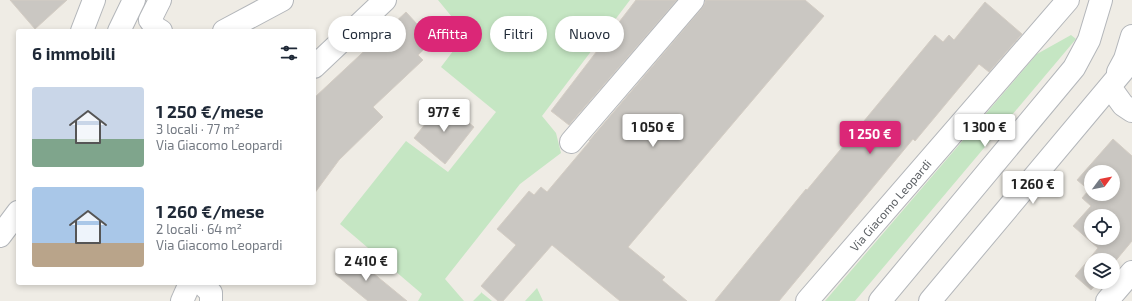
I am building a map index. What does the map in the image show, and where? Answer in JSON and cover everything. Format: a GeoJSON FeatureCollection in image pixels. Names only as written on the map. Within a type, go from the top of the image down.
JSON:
{"type":"FeatureCollection","features":[{"type":"Feature","properties":{"kind":"street"},"geometry":{"type":"LineString","coordinates":[[83,29],[94,0]]}},
{"type":"Feature","properties":{"kind":"street"},"geometry":{"type":"LineString","coordinates":[[120,29],[134,0]]}},
{"type":"Feature","properties":{"kind":"street"},"geometry":{"type":"LineString","coordinates":[[158,29],[150,20],[160,0]]}},
{"type":"Feature","properties":{"kind":"street"},"geometry":{"type":"LineString","coordinates":[[228,29],[282,0]]}},
{"type":"Feature","properties":{"kind":"street"},"geometry":{"type":"LineString","coordinates":[[316,65],[385,0]]}},
{"type":"Feature","properties":{"kind":"street"},"geometry":{"type":"LineString","coordinates":[[571,142],[693,0]]}},
{"type":"Feature","properties":{"kind":"street","name":"Via Giacomo Leopardi"},"geometry":{"type":"LineString","coordinates":[[807,301],[1068,0]]}},
{"type":"Feature","properties":{"kind":"street"},"geometry":{"type":"LineString","coordinates":[[880,301],[1074,68],[1089,40],[1101,0]]}},
{"type":"Feature","properties":{"kind":"street"},"geometry":{"type":"LineString","coordinates":[[1110,87],[1125,59],[1132,36]]}},
{"type":"Feature","properties":{"kind":"street"},"geometry":{"type":"LineString","coordinates":[[930,301],[1132,60]]}},
{"type":"Feature","properties":{"kind":"street"},"geometry":{"type":"LineString","coordinates":[[1110,87],[1124,105],[1132,112]]}},
{"type":"Feature","properties":{"kind":"street"},"geometry":{"type":"LineString","coordinates":[[0,236],[16,215]]}},
{"type":"Feature","properties":{"kind":"street"},"geometry":{"type":"LineString","coordinates":[[1114,297],[1132,272]]}},
{"type":"Feature","properties":{"kind":"street"},"geometry":{"type":"LineString","coordinates":[[182,301],[189,285]]}},
{"type":"Feature","properties":{"kind":"street"},"geometry":{"type":"LineString","coordinates":[[203,285],[212,293],[211,301]]}},
{"type":"Feature","properties":{"kind":"green space"},"geometry":{"type":"Polygon","coordinates":[[[438,0],[630,0],[618,16],[555,16],[555,52],[591,52],[542,116],[556,133],[561,153],[520,184],[445,279],[464,301],[418,301],[422,294],[340,224],[406,141],[448,172],[496,112],[441,67],[452,52],[482,52],[482,16],[451,16],[438,0]]]}},
{"type":"Feature","properties":{"kind":"green space"},"geometry":{"type":"Polygon","coordinates":[[[1071,35],[1076,39],[855,301],[825,301],[1037,54],[1071,35]]]}},
{"type":"Feature","properties":{"kind":"green space"},"geometry":{"type":"Polygon","coordinates":[[[537,288],[543,301],[525,301],[537,288]]]}},
{"type":"Feature","properties":{"kind":"green space"},"geometry":{"type":"Polygon","coordinates":[[[482,293],[492,301],[473,301],[482,293]]]}},
{"type":"Feature","properties":{"kind":"building"},"geometry":{"type":"Polygon","coordinates":[[[10,0],[67,0],[35,29],[10,0]]]}},
{"type":"Feature","properties":{"kind":"building"},"geometry":{"type":"Polygon","coordinates":[[[636,0],[677,0],[569,125],[551,111],[596,52],[624,52],[624,16],[636,0]]]}},
{"type":"Feature","properties":{"kind":"building"},"geometry":{"type":"Polygon","coordinates":[[[705,0],[805,0],[824,16],[628,247],[665,277],[662,280],[687,301],[620,301],[552,245],[503,301],[498,301],[481,286],[516,245],[497,229],[529,191],[534,195],[541,187],[547,192],[702,8],[705,0]]]}},
{"type":"Feature","properties":{"kind":"building"},"geometry":{"type":"Polygon","coordinates":[[[985,2],[1022,34],[989,72],[979,64],[915,141],[913,139],[779,301],[715,301],[806,189],[807,190],[935,35],[943,42],[949,35],[954,40],[985,2]]]}},
{"type":"Feature","properties":{"kind":"building"},"geometry":{"type":"Polygon","coordinates":[[[406,12],[414,21],[414,52],[421,52],[418,55],[423,60],[373,107],[383,117],[339,160],[316,191],[316,96],[363,52],[406,52],[406,16],[402,16],[406,12]]]}},
{"type":"Feature","properties":{"kind":"building"},"geometry":{"type":"Polygon","coordinates":[[[443,102],[474,127],[445,164],[414,138],[443,102]]]}},
{"type":"Feature","properties":{"kind":"building"},"geometry":{"type":"Polygon","coordinates":[[[1113,139],[1132,156],[1132,241],[1120,256],[1120,253],[1094,253],[1098,248],[1095,245],[1120,245],[1120,209],[1088,209],[1091,206],[1085,201],[1120,201],[1120,165],[1090,165],[1113,139]]]}},
{"type":"Feature","properties":{"kind":"building"},"geometry":{"type":"Polygon","coordinates":[[[1084,172],[1084,186],[1077,180],[1084,172]]]}},
{"type":"Feature","properties":{"kind":"building"},"geometry":{"type":"Polygon","coordinates":[[[1084,214],[1084,236],[1073,226],[1084,214]]]}},
{"type":"Feature","properties":{"kind":"building"},"geometry":{"type":"Polygon","coordinates":[[[351,255],[407,301],[368,301],[335,274],[351,255]]]}},
{"type":"Feature","properties":{"kind":"building"},"geometry":{"type":"Polygon","coordinates":[[[1084,265],[1084,284],[1075,276],[1084,265]]]}}]}
